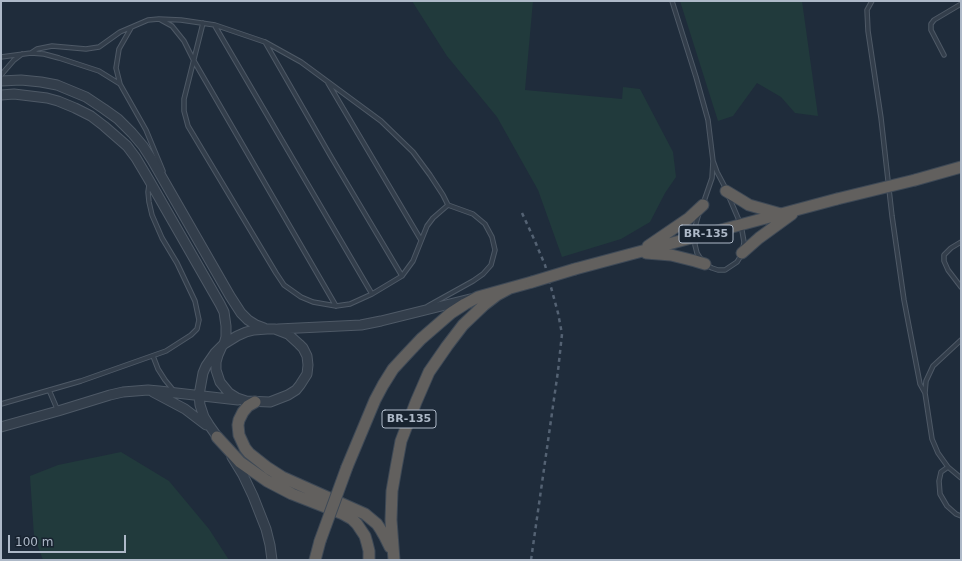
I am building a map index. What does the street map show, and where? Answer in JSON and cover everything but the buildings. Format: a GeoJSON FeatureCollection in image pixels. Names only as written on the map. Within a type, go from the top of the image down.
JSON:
{"type":"FeatureCollection","features":[{"type":"Feature","properties":{"kind":"highway","name":"BR-135"},"geometry":{"type":"LineString","coordinates":[[315,560],[320,541],[347,466],[375,400],[393,369],[422,339],[451,313],[465,304],[478,297],[639,252],[961,167]]}},
{"type":"Feature","properties":{"kind":"highway"},"geometry":{"type":"LineString","coordinates":[[726,191],[749,205],[781,214]]}},
{"type":"Feature","properties":{"kind":"highway"},"geometry":{"type":"LineString","coordinates":[[639,252],[689,218],[703,205]]}},
{"type":"Feature","properties":{"kind":"highway"},"geometry":{"type":"LineString","coordinates":[[742,253],[759,238],[798,210]]}},
{"type":"Feature","properties":{"kind":"highway"},"geometry":{"type":"LineString","coordinates":[[639,252],[671,255],[705,264]]}},
{"type":"Feature","properties":{"kind":"highway","name":"BR-135"},"geometry":{"type":"LineString","coordinates":[[393,558],[391,520],[394,476],[402,440],[416,402],[430,372],[463,325],[484,305],[510,288]]}},
{"type":"Feature","properties":{"kind":"highway"},"geometry":{"type":"LineString","coordinates":[[255,402],[248,406],[243,412],[238,424],[239,435],[249,453],[282,477],[365,514],[381,530],[393,558]]}},
{"type":"Feature","properties":{"kind":"highway"},"geometry":{"type":"LineString","coordinates":[[217,437],[240,462],[267,481],[292,494],[352,519],[365,536],[369,551],[369,560]]}},
{"type":"Feature","properties":{"kind":"street"},"geometry":{"type":"LineString","coordinates":[[1,81],[21,80],[41,82],[58,86],[86,97],[118,119],[143,146],[241,313],[256,325],[288,334],[303,348],[308,360],[308,370],[305,378],[296,390],[270,402],[255,402],[148,390],[123,392],[110,394],[58,411],[1,427]]}},
{"type":"Feature","properties":{"kind":"street"},"geometry":{"type":"LineString","coordinates":[[1,95],[14,94],[47,98],[58,101],[91,116],[126,146],[150,180],[224,312],[226,337],[216,362],[217,376],[229,393],[242,400]]}},
{"type":"Feature","properties":{"kind":"street"},"geometry":{"type":"LineString","coordinates":[[272,560],[266,528],[253,496],[233,460],[204,417],[200,405],[199,395],[203,373],[214,353],[237,336],[254,330],[361,325],[478,297]]}},
{"type":"Feature","properties":{"kind":"street"},"geometry":{"type":"LineString","coordinates":[[148,390],[185,409],[207,426],[217,437]]}},
{"type":"Feature","properties":{"kind":"lane"},"geometry":{"type":"LineString","coordinates":[[672,1],[708,120],[714,160],[720,179],[741,225],[744,242],[741,257],[737,262],[725,270],[718,270],[705,264],[697,253],[695,245],[696,221],[712,178],[714,160]]}},
{"type":"Feature","properties":{"kind":"lane"},"geometry":{"type":"LineString","coordinates":[[872,1],[867,10],[868,31],[881,118],[893,224],[904,300],[920,384],[925,393]]}},
{"type":"Feature","properties":{"kind":"lane"},"geometry":{"type":"LineString","coordinates":[[944,55],[931,30],[930,24],[961,4]]}},
{"type":"Feature","properties":{"kind":"lane"},"geometry":{"type":"LineString","coordinates":[[159,19],[172,26],[184,41],[194,61],[336,306]]}},
{"type":"Feature","properties":{"kind":"lane"},"geometry":{"type":"LineString","coordinates":[[31,53],[37,49],[52,46],[86,49],[99,47],[120,32],[148,20],[159,19],[181,20],[215,25],[265,42],[301,62],[381,121],[413,152],[443,194],[448,205],[473,214],[485,224],[492,237],[495,250],[494,258],[491,265],[483,274],[421,310]]}},
{"type":"Feature","properties":{"kind":"lane"},"geometry":{"type":"LineString","coordinates":[[203,23],[184,99],[184,111],[188,126],[284,286],[301,297],[313,302],[336,306],[350,304],[372,294],[402,276],[413,262],[426,226],[448,205]]}},
{"type":"Feature","properties":{"kind":"lane"},"geometry":{"type":"LineString","coordinates":[[215,25],[372,294]]}},
{"type":"Feature","properties":{"kind":"lane"},"geometry":{"type":"LineString","coordinates":[[130,28],[119,50],[116,68],[120,84],[146,130],[175,200]]}},
{"type":"Feature","properties":{"kind":"lane"},"geometry":{"type":"LineString","coordinates":[[265,42],[402,276]]}},
{"type":"Feature","properties":{"kind":"lane"},"geometry":{"type":"LineString","coordinates":[[1,57],[31,53],[44,54],[99,71],[120,84]]}},
{"type":"Feature","properties":{"kind":"lane"},"geometry":{"type":"LineString","coordinates":[[1,74],[22,54]]}},
{"type":"Feature","properties":{"kind":"lane"},"geometry":{"type":"LineString","coordinates":[[327,81],[421,240]]}},
{"type":"Feature","properties":{"kind":"lane"},"geometry":{"type":"LineString","coordinates":[[1,404],[81,381],[166,351],[191,335],[196,329],[199,320],[196,301],[190,287],[162,238],[152,215],[148,192],[150,180]]}},
{"type":"Feature","properties":{"kind":"lane"},"geometry":{"type":"LineString","coordinates":[[961,242],[951,248],[944,255],[944,261],[948,270],[961,287]]}},
{"type":"Feature","properties":{"kind":"lane"},"geometry":{"type":"LineString","coordinates":[[961,340],[933,366],[926,381],[925,393],[932,439],[938,453],[948,467],[961,478]]}},
{"type":"Feature","properties":{"kind":"lane"},"geometry":{"type":"LineString","coordinates":[[153,356],[158,369],[175,392]]}},
{"type":"Feature","properties":{"kind":"lane"},"geometry":{"type":"LineString","coordinates":[[49,390],[58,411]]}},
{"type":"Feature","properties":{"kind":"lane"},"geometry":{"type":"LineString","coordinates":[[948,467],[941,472],[939,481],[940,494],[947,506],[956,514],[961,516]]}},
{"type":"Feature","properties":{"kind":"green space"},"geometry":{"type":"Polygon","coordinates":[[[412,1],[533,1],[525,90],[622,99],[623,87],[640,89],[673,152],[676,177],[665,193],[650,222],[621,239],[562,257],[538,190],[497,117],[447,56],[412,1]]]}},
{"type":"Feature","properties":{"kind":"green space"},"geometry":{"type":"Polygon","coordinates":[[[680,1],[802,1],[818,116],[795,113],[781,97],[757,83],[733,116],[718,121],[680,1]]]}},
{"type":"Feature","properties":{"kind":"green space"},"geometry":{"type":"Polygon","coordinates":[[[121,452],[169,481],[209,529],[229,560],[43,560],[34,536],[30,476],[58,465],[121,452]]]}},
{"type":"Feature","properties":{"kind":"railway"},"geometry":{"type":"LineString","coordinates":[[522,213],[545,265],[562,334],[531,560]]}}]}
